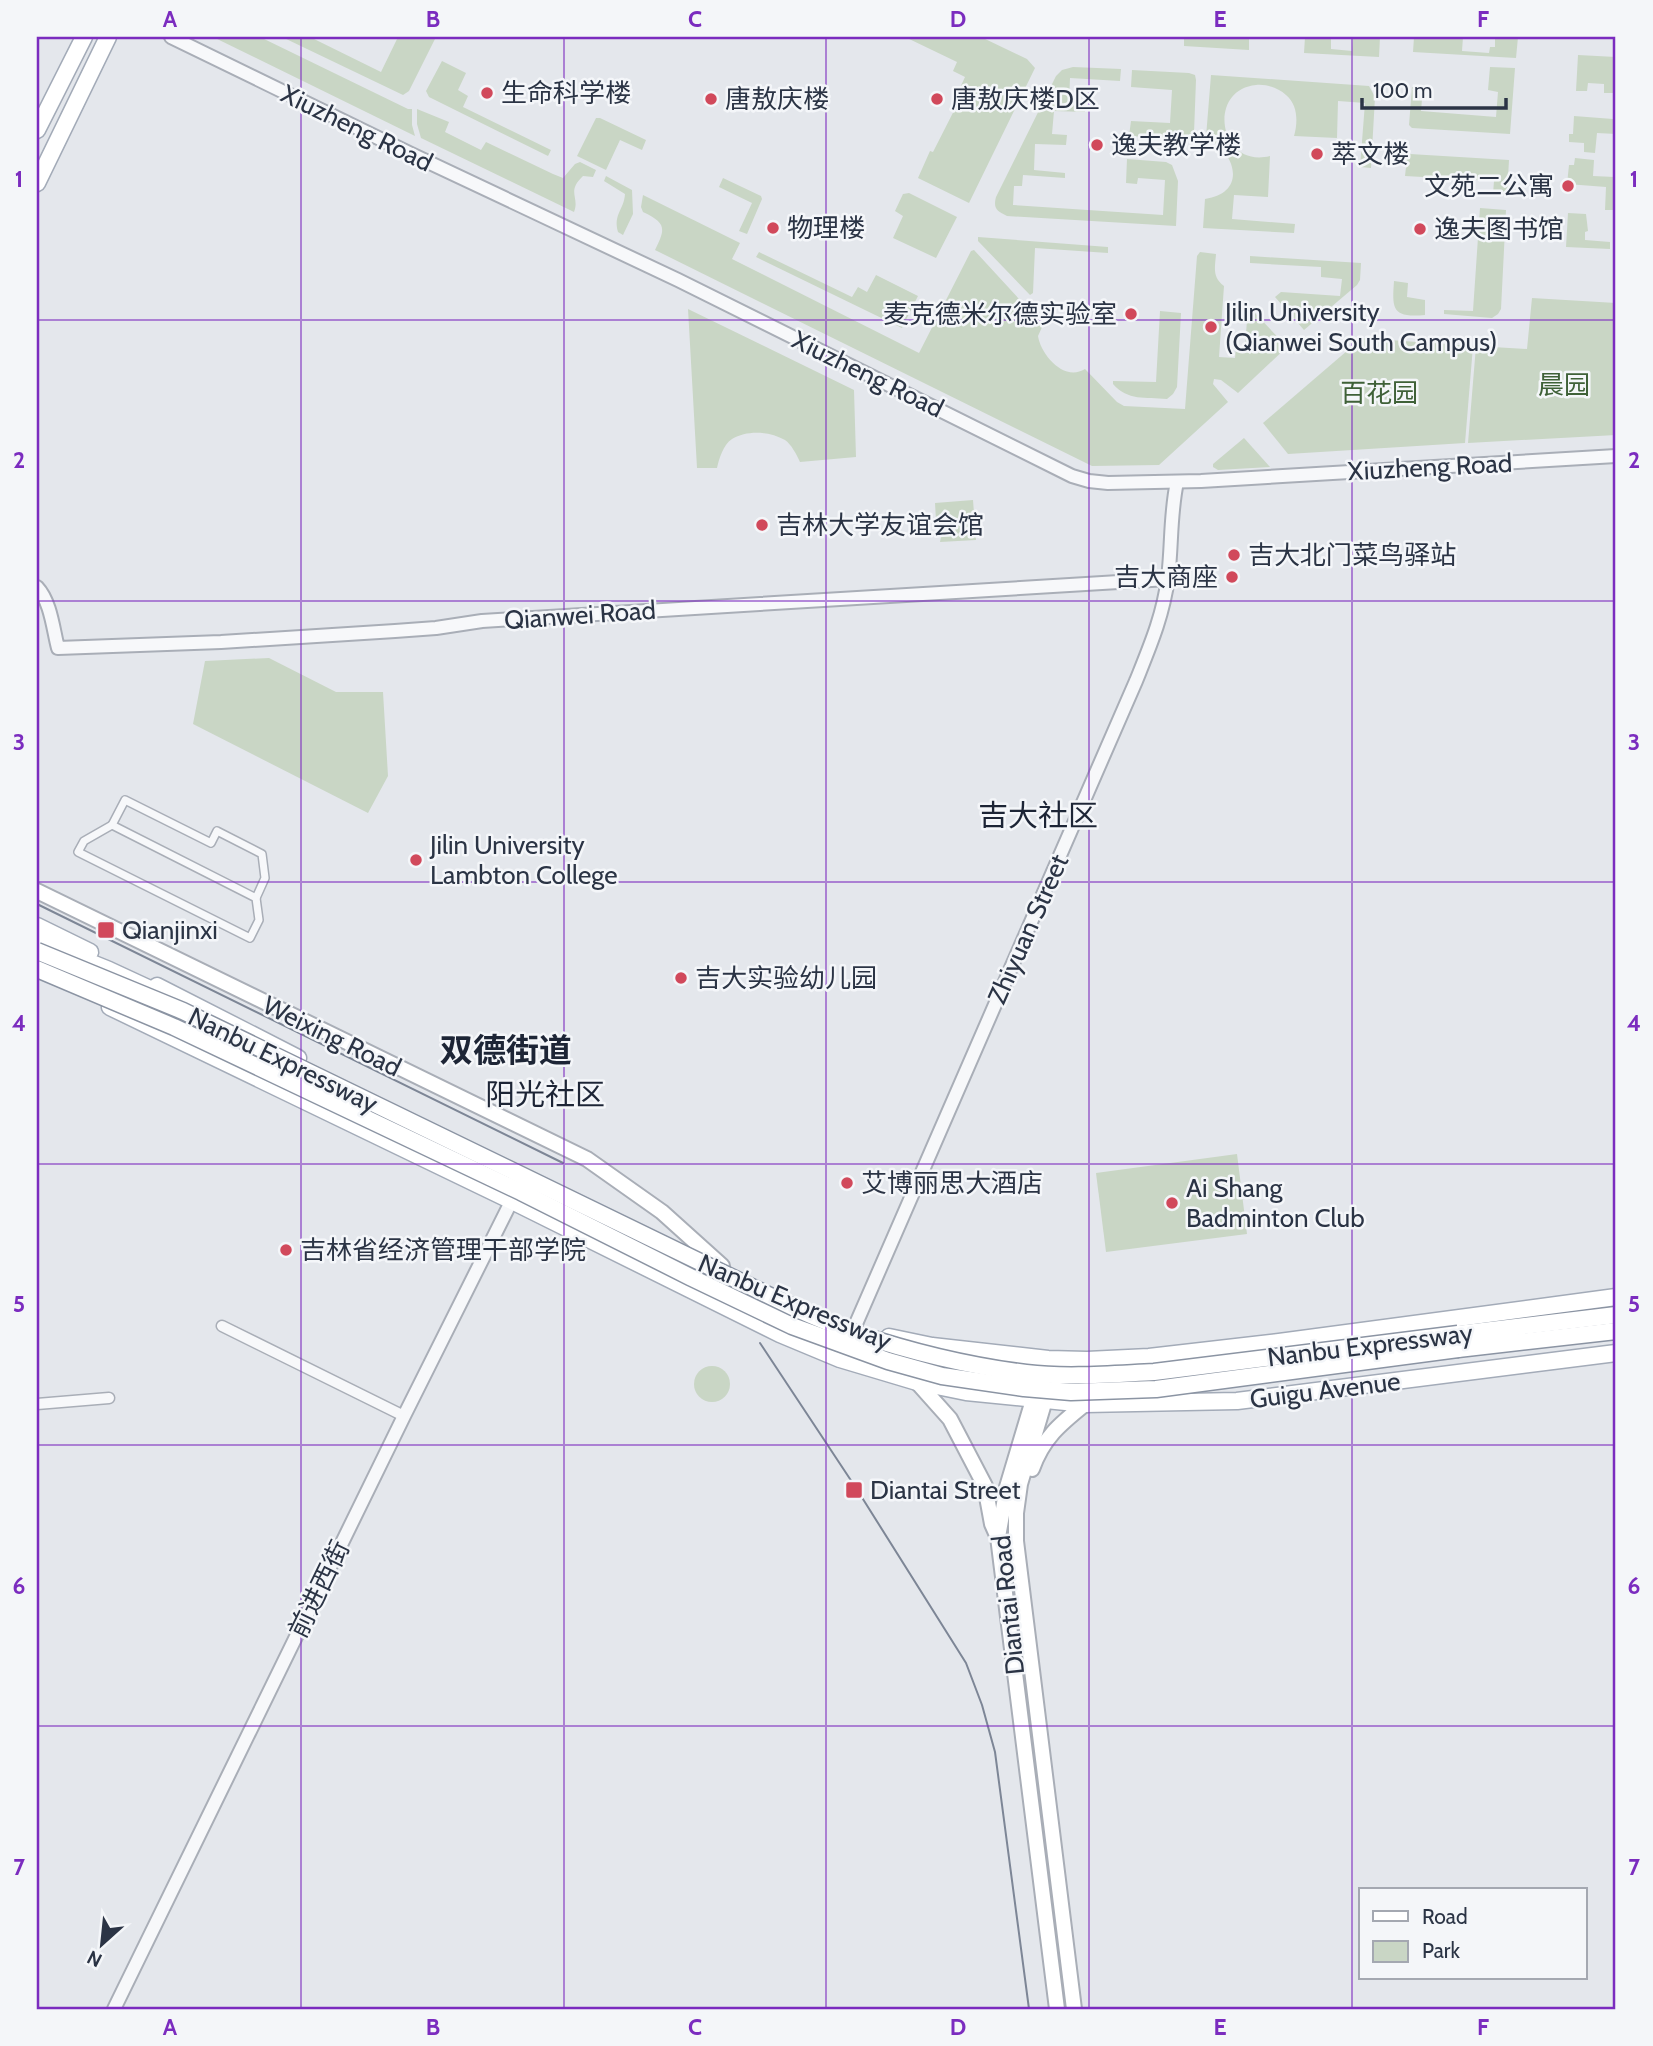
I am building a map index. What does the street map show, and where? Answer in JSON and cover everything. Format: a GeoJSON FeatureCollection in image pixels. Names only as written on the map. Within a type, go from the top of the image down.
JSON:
{"type":"FeatureCollection","features":[{"type":"Feature","properties":{"kind":"main road"},"geometry":{"type":"LineString","coordinates":[[37,130],[84,37]]}},
{"type":"Feature","properties":{"kind":"main road"},"geometry":{"type":"LineString","coordinates":[[37,183],[108,37]]}},
{"type":"Feature","properties":{"kind":"main road","name":"Weixing Road"},"geometry":{"type":"LineString","coordinates":[[37,891],[587,1159],[662,1212],[722,1266]]}},
{"type":"Feature","properties":{"kind":"main road"},"geometry":{"type":"LineString","coordinates":[[37,926],[298,1058]]}},
{"type":"Feature","properties":{"kind":"main road"},"geometry":{"type":"LineString","coordinates":[[37,941],[183,1011]]}},
{"type":"Feature","properties":{"kind":"main road","name":"Weixing Road"},"geometry":{"type":"LineString","coordinates":[[37,941],[109,970],[298,1058],[804,1305],[855,1326],[894,1338],[932,1346],[1048,1359]]}},
{"type":"Feature","properties":{"kind":"main road","name":"Nanbu Expressway"},"geometry":{"type":"LineString","coordinates":[[37,951],[183,1011],[799,1310],[857,1334],[967,1363],[1027,1373],[1102,1375],[1458,1342],[1616,1331]]}},
{"type":"Feature","properties":{"kind":"main road","name":"Nanbu Expressway"},"geometry":{"type":"LineString","coordinates":[[37,969],[174,1027],[521,1192],[792,1326],[888,1361],[942,1376],[1071,1392],[1156,1389],[1616,1315]]}},
{"type":"Feature","properties":{"kind":"main road"},"geometry":{"type":"LineString","coordinates":[[37,976],[88,997],[512,1201],[780,1334],[840,1359],[917,1382],[967,1392],[1039,1399]]}},
{"type":"Feature","properties":{"kind":"main road","name":"Guigu Avenue"},"geometry":{"type":"LineString","coordinates":[[1048,1359],[1087,1360],[1162,1355],[1616,1297]]}},
{"type":"Feature","properties":{"kind":"main road","name":"Guigu Avenue"},"geometry":{"type":"LineString","coordinates":[[1039,1399],[1085,1404],[1237,1401],[1616,1353]]}},
{"type":"Feature","properties":{"kind":"main road","name":"Diantai Road"},"geometry":{"type":"LineString","coordinates":[[1048,1359],[1020,1484],[1016,1541],[1074,2009]]}},
{"type":"Feature","properties":{"kind":"main road"},"geometry":{"type":"LineString","coordinates":[[917,1382],[950,1419],[985,1486],[992,1524],[998,1537]]}},
{"type":"Feature","properties":{"kind":"main road","name":"Diantai Road"},"geometry":{"type":"LineString","coordinates":[[1039,1399],[1007,1487],[998,1537],[1057,2009]]}},
{"type":"Feature","properties":{"kind":"main road"},"geometry":{"type":"LineString","coordinates":[[1016,1513],[1035,1460],[1053,1430],[1085,1404]]}},
{"type":"Feature","properties":{"kind":"street","name":"Xiuzheng Road"},"geometry":{"type":"LineString","coordinates":[[171,37],[690,286],[1072,476],[1089,481],[1177,482],[1616,456]]}},
{"type":"Feature","properties":{"kind":"street","name":"Zhiyuan Street"},"geometry":{"type":"LineString","coordinates":[[855,1326],[1136,681],[1160,620],[1168,579],[1172,506],[1177,482]]}},
{"type":"Feature","properties":{"kind":"street","name":"Qianwei Road"},"geometry":{"type":"LineString","coordinates":[[37,587],[47,606],[58,648],[221,642],[422,629],[482,621],[1168,579]]}},
{"type":"Feature","properties":{"kind":"street"},"geometry":{"type":"LineString","coordinates":[[125,800],[211,843],[217,831],[262,854],[265,878],[256,898],[259,920],[250,938],[78,852],[83,841],[112,825],[125,800]]}},
{"type":"Feature","properties":{"kind":"street"},"geometry":{"type":"LineString","coordinates":[[112,825],[256,898]]}},
{"type":"Feature","properties":{"kind":"street","name":"前进西街"},"geometry":{"type":"LineString","coordinates":[[114,2009],[527,1170]]}},
{"type":"Feature","properties":{"kind":"street"},"geometry":{"type":"LineString","coordinates":[[222,1326],[404,1416]]}},
{"type":"Feature","properties":{"kind":"street"},"geometry":{"type":"LineString","coordinates":[[37,1404],[109,1398]]}},
{"type":"Feature","properties":{"kind":"green space"},"geometry":{"type":"Polygon","coordinates":[[[213,37],[260,37],[412,109],[415,136],[213,37]]]}},
{"type":"Feature","properties":{"kind":"green space"},"geometry":{"type":"Polygon","coordinates":[[[282,37],[310,37],[381,72],[398,37],[436,37],[409,91],[403,95],[282,37]]]}},
{"type":"Feature","properties":{"kind":"green space"},"geometry":{"type":"Polygon","coordinates":[[[905,37],[981,37],[1027,59],[1035,68],[969,203],[918,178],[963,93],[959,90],[965,77],[953,71],[957,62],[905,37]]]}},
{"type":"Feature","properties":{"kind":"green space"},"geometry":{"type":"Polygon","coordinates":[[[1184,37],[1249,37],[1249,50],[1184,46],[1184,37]]]}},
{"type":"Feature","properties":{"kind":"green space"},"geometry":{"type":"Polygon","coordinates":[[[1305,37],[1331,38],[1331,49],[1352,51],[1353,37],[1380,37],[1379,57],[1304,53],[1305,37]]]}},
{"type":"Feature","properties":{"kind":"green space"},"geometry":{"type":"Polygon","coordinates":[[[1414,37],[1463,37],[1462,51],[1489,53],[1490,47],[1495,47],[1495,37],[1518,37],[1516,58],[1413,52],[1414,37]]]}},
{"type":"Feature","properties":{"kind":"green space"},"geometry":{"type":"Polygon","coordinates":[[[1578,55],[1616,57],[1616,93],[1604,93],[1604,84],[1588,83],[1587,91],[1576,91],[1578,55]]]}},
{"type":"Feature","properties":{"kind":"green space"},"geometry":{"type":"Polygon","coordinates":[[[442,61],[466,73],[458,90],[468,96],[463,107],[551,150],[548,156],[429,97],[426,91],[442,61]]]}},
{"type":"Feature","properties":{"kind":"green space"},"geometry":{"type":"Polygon","coordinates":[[[1073,67],[1121,69],[1120,81],[1070,78],[1069,102],[1085,104],[1085,112],[1054,111],[1052,134],[1067,135],[1066,145],[1035,144],[1034,170],[1065,173],[1065,178],[1023,175],[1022,186],[1014,186],[1013,205],[1163,215],[1165,180],[1138,178],[1137,184],[1126,183],[1127,159],[1166,162],[1172,165],[1178,181],[1176,226],[1007,216],[997,209],[996,197],[1056,76],[1062,70],[1073,67]]]}},
{"type":"Feature","properties":{"kind":"green space"},"geometry":{"type":"Polygon","coordinates":[[[1490,67],[1515,68],[1510,134],[1412,128],[1409,125],[1412,87],[1423,88],[1421,111],[1496,117],[1498,92],[1488,90],[1490,67]]]}},
{"type":"Feature","properties":{"kind":"green space"},"geometry":{"type":"Polygon","coordinates":[[[1132,70],[1195,75],[1194,133],[1191,137],[1129,136],[1131,121],[1170,123],[1172,90],[1131,87],[1132,70]]]}},
{"type":"Feature","properties":{"kind":"green space"},"geometry":{"type":"Polygon","coordinates":[[[1211,75],[1369,86],[1375,97],[1371,168],[1360,167],[1365,103],[1338,101],[1337,138],[1294,136],[1296,114],[1286,95],[1276,88],[1264,85],[1240,90],[1230,100],[1225,113],[1225,127],[1230,141],[1239,151],[1253,157],[1270,156],[1268,197],[1234,195],[1232,219],[1295,224],[1294,233],[1203,228],[1205,199],[1227,189],[1233,172],[1225,153],[1206,137],[1211,75]]]}},
{"type":"Feature","properties":{"kind":"green space"},"geometry":{"type":"Polygon","coordinates":[[[1614,100],[1616,134],[1597,133],[1595,153],[1584,152],[1584,143],[1569,142],[1569,134],[1573,134],[1574,116],[1613,119],[1614,100]]]}},
{"type":"Feature","properties":{"kind":"green space"},"geometry":{"type":"Polygon","coordinates":[[[417,109],[449,122],[445,132],[481,150],[486,142],[563,178],[580,162],[596,170],[593,177],[583,176],[575,186],[574,212],[421,138],[417,109]]]}},
{"type":"Feature","properties":{"kind":"green space"},"geometry":{"type":"Polygon","coordinates":[[[596,118],[646,140],[642,150],[620,140],[606,170],[577,156],[596,118]]]}},
{"type":"Feature","properties":{"kind":"green space"},"geometry":{"type":"Polygon","coordinates":[[[1410,154],[1509,160],[1507,195],[1493,194],[1494,181],[1405,176],[1410,154]]]}},
{"type":"Feature","properties":{"kind":"green space"},"geometry":{"type":"Polygon","coordinates":[[[1575,158],[1594,160],[1593,176],[1615,177],[1613,210],[1605,210],[1606,187],[1567,184],[1569,165],[1574,165],[1575,158]]]}},
{"type":"Feature","properties":{"kind":"green space"},"geometry":{"type":"Polygon","coordinates":[[[606,176],[632,190],[633,214],[623,235],[618,232],[617,221],[625,194],[604,181],[606,176]]]}},
{"type":"Feature","properties":{"kind":"green space"},"geometry":{"type":"Polygon","coordinates":[[[723,178],[761,196],[747,234],[739,231],[752,203],[719,187],[723,178]]]}},
{"type":"Feature","properties":{"kind":"green space"},"geometry":{"type":"Polygon","coordinates":[[[909,193],[957,217],[936,258],[893,238],[903,216],[895,211],[903,194],[909,193]]]}},
{"type":"Feature","properties":{"kind":"green space"},"geometry":{"type":"Polygon","coordinates":[[[643,195],[740,243],[732,259],[919,353],[971,251],[974,250],[1043,325],[1038,336],[1040,343],[1055,365],[1069,372],[1085,369],[1124,406],[1185,409],[1197,256],[1200,252],[1216,254],[1216,276],[1224,286],[1219,357],[1235,358],[1236,348],[1245,348],[1247,320],[1255,313],[1287,347],[1238,393],[1221,380],[1214,379],[1213,384],[1228,402],[1159,465],[1092,466],[655,250],[662,227],[656,219],[643,212],[643,195]]]}},
{"type":"Feature","properties":{"kind":"green space"},"geometry":{"type":"Polygon","coordinates":[[[1480,208],[1506,210],[1501,309],[1492,318],[1444,314],[1444,310],[1473,311],[1480,208]]]}},
{"type":"Feature","properties":{"kind":"green space"},"geometry":{"type":"Polygon","coordinates":[[[1568,213],[1586,214],[1588,231],[1585,232],[1585,240],[1610,242],[1610,249],[1566,247],[1568,213]]]}},
{"type":"Feature","properties":{"kind":"green space"},"geometry":{"type":"Polygon","coordinates":[[[978,237],[1108,247],[1108,253],[1035,248],[1033,293],[1030,295],[978,241],[978,237]]]}},
{"type":"Feature","properties":{"kind":"green space"},"geometry":{"type":"Polygon","coordinates":[[[759,252],[852,297],[858,287],[867,292],[876,275],[918,296],[902,328],[756,257],[759,252]]]}},
{"type":"Feature","properties":{"kind":"green space"},"geometry":{"type":"Polygon","coordinates":[[[1250,256],[1361,263],[1360,280],[1304,330],[1275,297],[1281,292],[1340,296],[1342,279],[1321,277],[1321,267],[1250,263],[1250,256]]]}},
{"type":"Feature","properties":{"kind":"green space"},"geometry":{"type":"Polygon","coordinates":[[[1394,281],[1408,283],[1407,297],[1425,300],[1425,315],[1406,315],[1396,310],[1393,299],[1394,281]]]}},
{"type":"Feature","properties":{"kind":"green space","name":"晨园"},"geometry":{"type":"Polygon","coordinates":[[[1532,298],[1616,303],[1616,435],[1468,443],[1476,346],[1527,349],[1532,298]]]}},
{"type":"Feature","properties":{"kind":"green space"},"geometry":{"type":"Polygon","coordinates":[[[688,309],[854,390],[856,457],[800,462],[785,440],[772,435],[751,433],[738,436],[726,445],[717,468],[697,468],[688,309]]]}},
{"type":"Feature","properties":{"kind":"green space"},"geometry":{"type":"Polygon","coordinates":[[[1160,311],[1181,313],[1177,387],[1167,399],[1131,396],[1113,384],[1113,381],[1156,382],[1160,311]]]}},
{"type":"Feature","properties":{"kind":"green space","name":"百花园"},"geometry":{"type":"Polygon","coordinates":[[[1362,338],[1473,346],[1465,443],[1288,454],[1263,423],[1362,338]]]}},
{"type":"Feature","properties":{"kind":"green space"},"geometry":{"type":"Polygon","coordinates":[[[1244,438],[1270,467],[1218,470],[1213,467],[1213,464],[1244,438]]]}},
{"type":"Feature","properties":{"kind":"green space"},"geometry":{"type":"Polygon","coordinates":[[[973,500],[976,540],[940,542],[941,537],[937,537],[935,503],[973,500]]]}},
{"type":"Feature","properties":{"kind":"green space"},"geometry":{"type":"Polygon","coordinates":[[[269,658],[336,692],[383,692],[388,776],[368,813],[193,724],[205,661],[269,658]]]}},
{"type":"Feature","properties":{"kind":"green space","name":"Ai Shang Badminton Club"},"geometry":{"type":"Polygon","coordinates":[[[1237,1154],[1247,1234],[1106,1252],[1096,1173],[1237,1154]]]}},
{"type":"Feature","properties":{"kind":"green space"},"geometry":{"type":"Polygon","coordinates":[[[712,1366],[725,1371],[730,1384],[725,1397],[712,1402],[699,1397],[694,1384],[699,1371],[712,1366]]]}},
{"type":"Feature","properties":{"kind":"tram line"},"geometry":{"type":"LineString","coordinates":[[37,904],[563,1163]]}},
{"type":"Feature","properties":{"kind":"tram line"},"geometry":{"type":"LineString","coordinates":[[760,1343],[856,1488],[966,1663],[982,1705],[995,1752],[1029,2009]]}},
{"type":"Feature","properties":{"kind":"place","name":"生命科学楼"},"geometry":{"type":"Point","coordinates":[487,93]}},
{"type":"Feature","properties":{"kind":"place","name":"唐敖庆楼"},"geometry":{"type":"Point","coordinates":[711,99]}},
{"type":"Feature","properties":{"kind":"place","name":"唐敖庆楼D区"},"geometry":{"type":"Point","coordinates":[937,99]}},
{"type":"Feature","properties":{"kind":"place","name":"逸夫教学楼"},"geometry":{"type":"Point","coordinates":[1097,145]}},
{"type":"Feature","properties":{"kind":"place","name":"萃文楼"},"geometry":{"type":"Point","coordinates":[1317,154]}},
{"type":"Feature","properties":{"kind":"place","name":"文苑二公寓"},"geometry":{"type":"Point","coordinates":[1568,186]}},
{"type":"Feature","properties":{"kind":"place","name":"物理楼"},"geometry":{"type":"Point","coordinates":[773,228]}},
{"type":"Feature","properties":{"kind":"place","name":"逸夫图书馆"},"geometry":{"type":"Point","coordinates":[1420,229]}},
{"type":"Feature","properties":{"kind":"place","name":"麦克德米尔德实验室"},"geometry":{"type":"Point","coordinates":[1131,314]}},
{"type":"Feature","properties":{"kind":"place","name":"Jilin University (Qianwei South Campus)"},"geometry":{"type":"Point","coordinates":[1211,327]}},
{"type":"Feature","properties":{"kind":"place","name":"吉林大学友谊会馆"},"geometry":{"type":"Point","coordinates":[762,525]}},
{"type":"Feature","properties":{"kind":"place","name":"吉大北门菜鸟驿站"},"geometry":{"type":"Point","coordinates":[1234,555]}},
{"type":"Feature","properties":{"kind":"place","name":"吉大商座"},"geometry":{"type":"Point","coordinates":[1232,577]}},
{"type":"Feature","properties":{"kind":"place","name":"Jilin University Lambton College"},"geometry":{"type":"Point","coordinates":[416,860]}},
{"type":"Feature","properties":{"kind":"place","name":"Qianjinxi"},"geometry":{"type":"Point","coordinates":[106,930]}},
{"type":"Feature","properties":{"kind":"place","name":"吉大实验幼儿园"},"geometry":{"type":"Point","coordinates":[681,978]}},
{"type":"Feature","properties":{"kind":"place","name":"艾博丽思大酒店"},"geometry":{"type":"Point","coordinates":[847,1183]}},
{"type":"Feature","properties":{"kind":"place","name":"Ai Shang Badminton Club"},"geometry":{"type":"Point","coordinates":[1172,1203]}},
{"type":"Feature","properties":{"kind":"place","name":"吉林省经济管理干部学院"},"geometry":{"type":"Point","coordinates":[286,1250]}},
{"type":"Feature","properties":{"kind":"place","name":"Diantai Street"},"geometry":{"type":"Point","coordinates":[854,1490]}},
{"type":"Feature","properties":{"kind":"district","name":"吉大社区"},"geometry":{"type":"Point","coordinates":[1038,816]}},
{"type":"Feature","properties":{"kind":"district","name":"双德街道"},"geometry":{"type":"Point","coordinates":[506,1050]}},
{"type":"Feature","properties":{"kind":"district","name":"阳光社区"},"geometry":{"type":"Point","coordinates":[545,1095]}}]}
